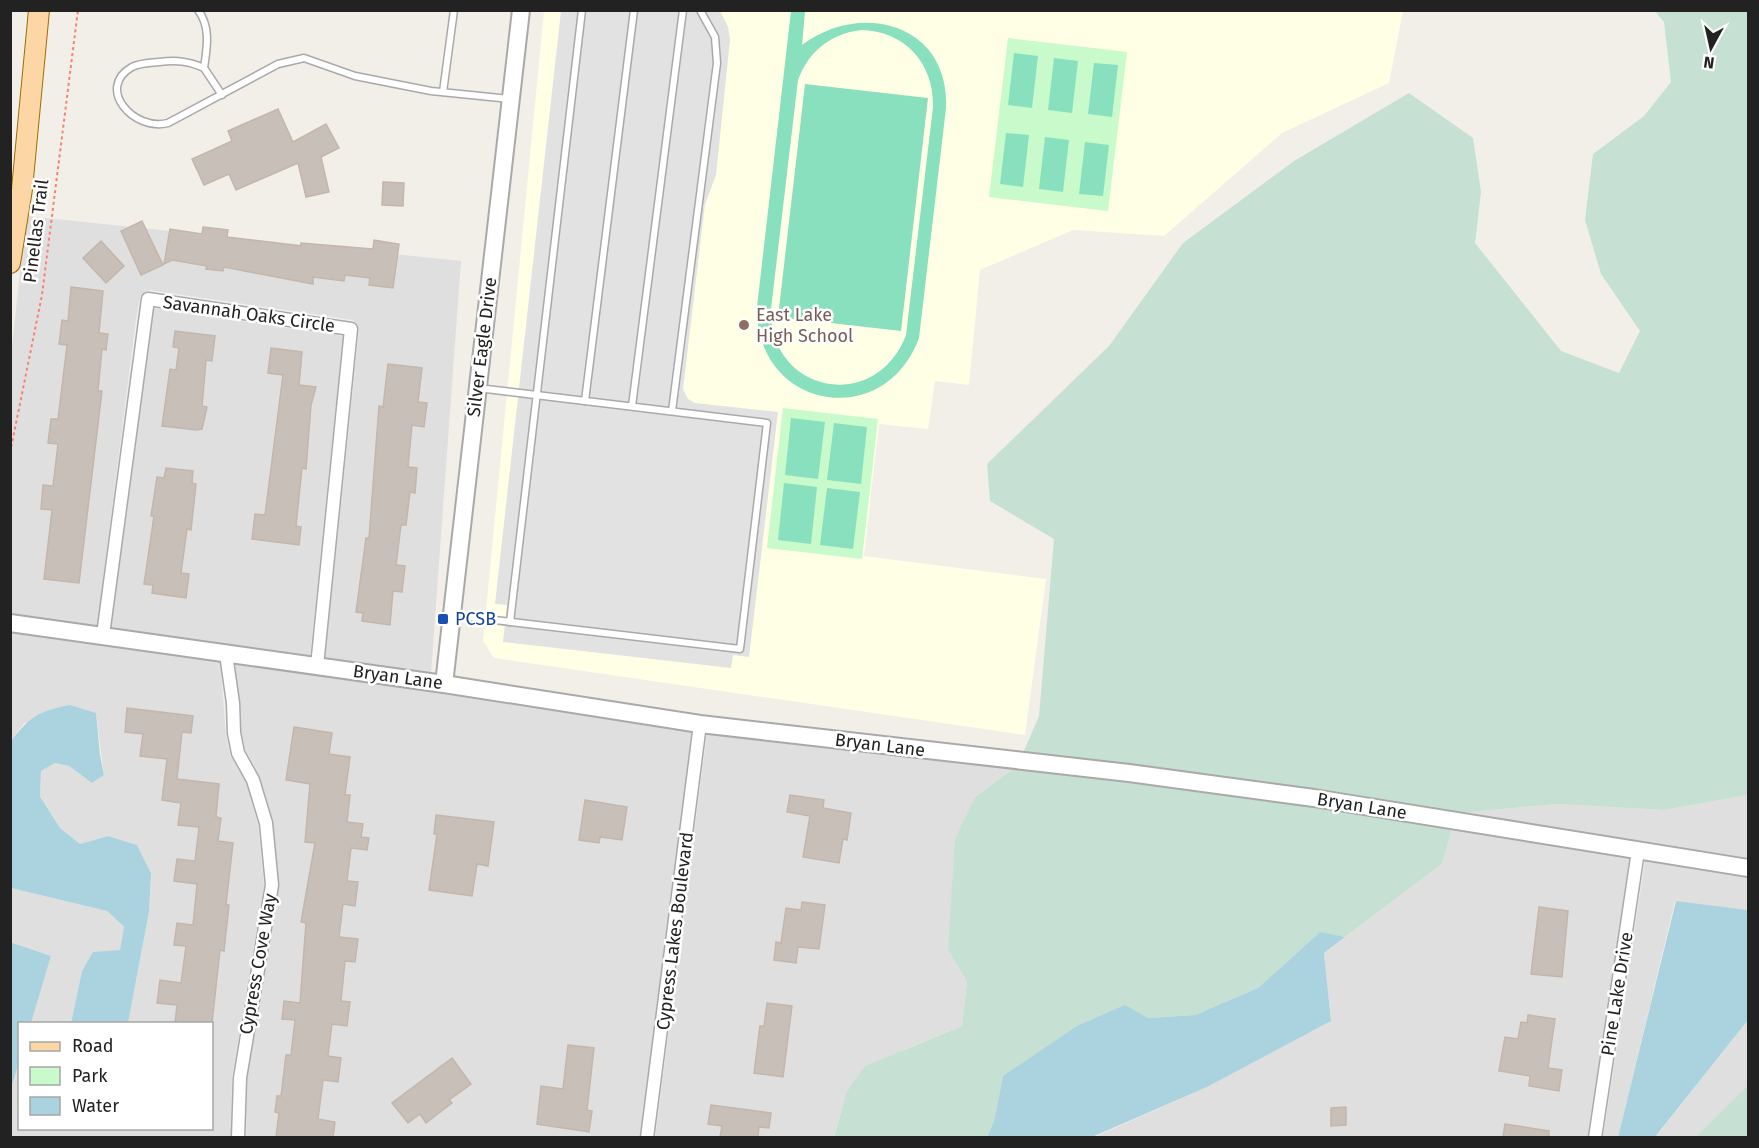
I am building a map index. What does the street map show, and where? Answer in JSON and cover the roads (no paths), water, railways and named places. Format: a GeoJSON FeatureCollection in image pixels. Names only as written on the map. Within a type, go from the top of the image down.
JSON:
{"type":"FeatureCollection","features":[{"type":"Feature","properties":{"kind":"main road"},"geometry":{"type":"LineString","coordinates":[[10,263],[22,189],[39,10]]}},
{"type":"Feature","properties":{"kind":"street","name":"Silver Eagle Drive"},"geometry":{"type":"LineString","coordinates":[[444,684],[521,10]]}},
{"type":"Feature","properties":{"kind":"street","name":"Savannah Oaks Circle"},"geometry":{"type":"LineString","coordinates":[[103,635],[148,298],[351,329],[317,666]]}},
{"type":"Feature","properties":{"kind":"street","name":"Bryan Lane"},"geometry":{"type":"LineString","coordinates":[[10,623],[444,684],[700,724],[1129,773],[1314,798],[1749,868]]}},
{"type":"Feature","properties":{"kind":"street","name":"Cypress Cove Way"},"geometry":{"type":"LineString","coordinates":[[226,654],[233,703],[234,733],[238,753],[253,780],[266,823],[272,885],[240,1078],[238,1137]]}},
{"type":"Feature","properties":{"kind":"street","name":"Cypress Lakes Boulevard"},"geometry":{"type":"LineString","coordinates":[[647,1137],[700,724]]}},
{"type":"Feature","properties":{"kind":"street","name":"Pine Lake Drive"},"geometry":{"type":"LineString","coordinates":[[1595,1137],[1638,851]]}},
{"type":"Feature","properties":{"kind":"lane"},"geometry":{"type":"LineString","coordinates":[[198,10],[204,19],[207,42],[204,68]]}},
{"type":"Feature","properties":{"kind":"lane"},"geometry":{"type":"LineString","coordinates":[[443,92],[454,10]]}},
{"type":"Feature","properties":{"kind":"lane"},"geometry":{"type":"LineString","coordinates":[[510,622],[582,10]]}},
{"type":"Feature","properties":{"kind":"lane"},"geometry":{"type":"LineString","coordinates":[[585,400],[634,10]]}},
{"type":"Feature","properties":{"kind":"lane"},"geometry":{"type":"LineString","coordinates":[[632,406],[683,10]]}},
{"type":"Feature","properties":{"kind":"lane"},"geometry":{"type":"LineString","coordinates":[[672,411],[717,63],[714,37],[700,10]]}},
{"type":"Feature","properties":{"kind":"lane"},"geometry":{"type":"LineString","coordinates":[[222,95],[204,68],[177,60],[140,64],[126,73],[119,88],[123,108],[130,116],[148,125],[168,123],[222,95],[279,64],[304,58],[355,76],[443,92],[511,99]]}},
{"type":"Feature","properties":{"kind":"lane"},"geometry":{"type":"LineString","coordinates":[[452,615],[740,649],[767,423],[477,388]]}},
{"type":"Feature","properties":{"kind":"water"},"geometry":{"type":"Polygon","coordinates":[[[70,705],[96,713],[104,775],[92,783],[69,766],[55,763],[41,771],[40,796],[60,828],[80,844],[108,836],[137,845],[151,873],[149,912],[128,1022],[71,1022],[82,971],[93,952],[120,950],[124,927],[107,911],[11,888],[11,741],[30,720],[50,710],[70,705]]]}},
{"type":"Feature","properties":{"kind":"water"},"geometry":{"type":"Polygon","coordinates":[[[1676,901],[1748,910],[1748,1020],[1655,1137],[1618,1137],[1676,901]]]}},
{"type":"Feature","properties":{"kind":"water"},"geometry":{"type":"Polygon","coordinates":[[[1320,932],[1345,937],[1324,953],[1331,1021],[1207,1087],[1092,1137],[987,1137],[994,1121],[1003,1076],[1077,1026],[1125,1005],[1148,1018],[1195,1015],[1258,988],[1320,932]]]}},
{"type":"Feature","properties":{"kind":"water"},"geometry":{"type":"Polygon","coordinates":[[[10,942],[51,956],[31,1022],[18,1022],[18,1066],[13,1083],[10,1082],[10,942]]]}},
{"type":"Feature","properties":{"kind":"place","name":"East Lake High School"},"geometry":{"type":"Point","coordinates":[744,325]}},
{"type":"Feature","properties":{"kind":"place","name":"PCSB"},"geometry":{"type":"Point","coordinates":[443,619]}}]}
